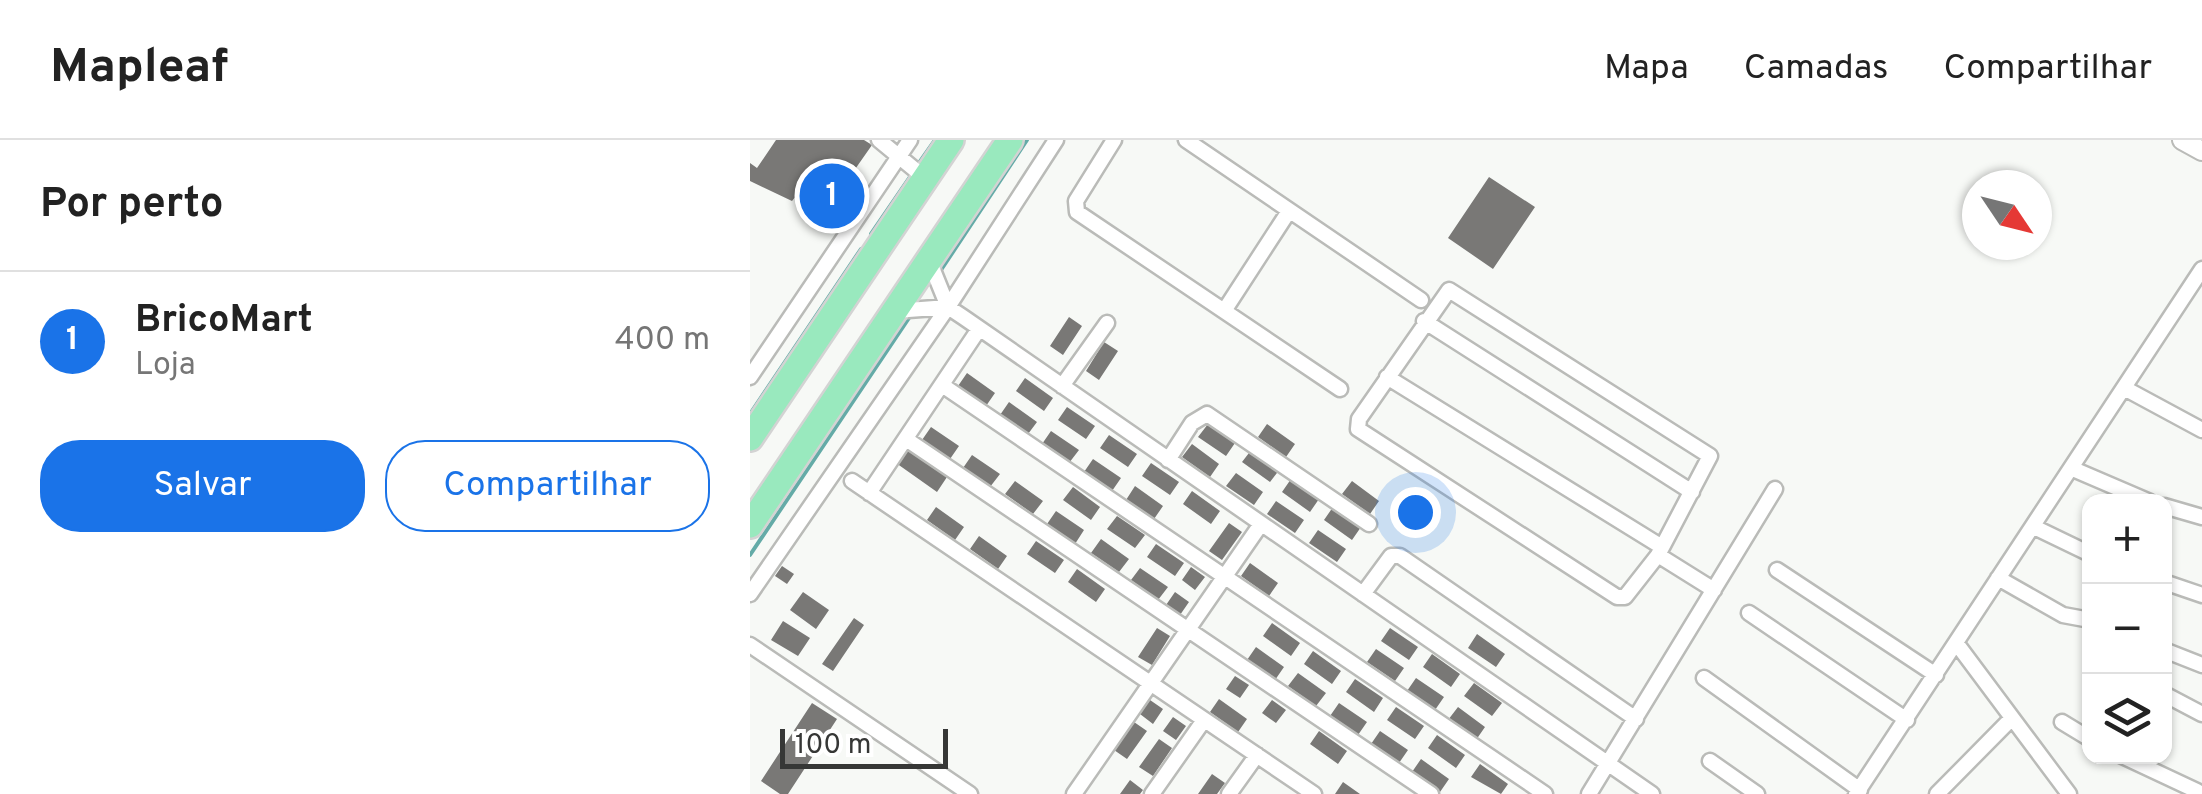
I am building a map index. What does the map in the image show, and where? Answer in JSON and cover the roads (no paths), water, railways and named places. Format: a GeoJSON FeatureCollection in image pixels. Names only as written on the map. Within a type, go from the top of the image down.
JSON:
{"type":"FeatureCollection","features":[{"type":"Feature","properties":{"kind":"highway"},"geometry":{"type":"LineString","coordinates":[[750,438],[951,140]]}},
{"type":"Feature","properties":{"kind":"highway"},"geometry":{"type":"LineString","coordinates":[[750,525],[1010,140]]}},
{"type":"Feature","properties":{"kind":"street"},"geometry":{"type":"LineString","coordinates":[[879,140],[925,178]]}},
{"type":"Feature","properties":{"kind":"street"},"geometry":{"type":"LineString","coordinates":[[750,377],[910,140]]}},
{"type":"Feature","properties":{"kind":"street"},"geometry":{"type":"LineString","coordinates":[[750,594],[948,306],[1056,140]]}},
{"type":"Feature","properties":{"kind":"street"},"geometry":{"type":"LineString","coordinates":[[1114,140],[1076,201],[1077,212],[1340,388]]}},
{"type":"Feature","properties":{"kind":"street"},"geometry":{"type":"LineString","coordinates":[[1186,140],[1421,300]]}},
{"type":"Feature","properties":{"kind":"street"},"geometry":{"type":"LineString","coordinates":[[2182,140],[2202,151]]}},
{"type":"Feature","properties":{"kind":"street"},"geometry":{"type":"LineString","coordinates":[[1224,311],[1290,211]]}},
{"type":"Feature","properties":{"kind":"street"},"geometry":{"type":"LineString","coordinates":[[929,260],[948,306],[979,330],[1652,794]]}},
{"type":"Feature","properties":{"kind":"street"},"geometry":{"type":"LineString","coordinates":[[1704,678],[1858,792],[1998,578],[2196,292],[2202,269]]}},
{"type":"Feature","properties":{"kind":"street"},"geometry":{"type":"LineString","coordinates":[[1449,290],[1472,301],[1710,456],[1660,551],[1625,597],[1616,597],[1365,438],[1358,429],[1359,420],[1424,321],[1449,290]]}},
{"type":"Feature","properties":{"kind":"street"},"geometry":{"type":"LineString","coordinates":[[895,311],[948,306]]}},
{"type":"Feature","properties":{"kind":"street"},"geometry":{"type":"LineString","coordinates":[[1424,321],[1692,492]]}},
{"type":"Feature","properties":{"kind":"street"},"geometry":{"type":"LineString","coordinates":[[1062,386],[1107,323]]}},
{"type":"Feature","properties":{"kind":"street"},"geometry":{"type":"LineString","coordinates":[[869,493],[979,330]]}},
{"type":"Feature","properties":{"kind":"street"},"geometry":{"type":"LineString","coordinates":[[1387,378],[1660,551],[1714,590]]}},
{"type":"Feature","properties":{"kind":"street"},"geometry":{"type":"LineString","coordinates":[[942,386],[1545,794]]}},
{"type":"Feature","properties":{"kind":"street"},"geometry":{"type":"LineString","coordinates":[[2126,389],[2202,430]]}},
{"type":"Feature","properties":{"kind":"street"},"geometry":{"type":"LineString","coordinates":[[1168,460],[1192,423],[1207,414],[1369,524]]}},
{"type":"Feature","properties":{"kind":"street"},"geometry":{"type":"LineString","coordinates":[[906,439],[1431,794]]}},
{"type":"Feature","properties":{"kind":"street"},"geometry":{"type":"LineString","coordinates":[[2073,470],[2131,494]]}},
{"type":"Feature","properties":{"kind":"street"},"geometry":{"type":"LineString","coordinates":[[852,481],[1314,794]]}},
{"type":"Feature","properties":{"kind":"street"},"geometry":{"type":"LineString","coordinates":[[1589,794],[1775,488]]}},
{"type":"Feature","properties":{"kind":"street"},"geometry":{"type":"LineString","coordinates":[[2172,508],[2202,517]]}},
{"type":"Feature","properties":{"kind":"street"},"geometry":{"type":"LineString","coordinates":[[1074,794],[1261,524]]}},
{"type":"Feature","properties":{"kind":"street"},"geometry":{"type":"LineString","coordinates":[[2034,527],[2082,550]]}},
{"type":"Feature","properties":{"kind":"street"},"geometry":{"type":"LineString","coordinates":[[1364,594],[1392,556],[1400,556],[1636,719]]}},
{"type":"Feature","properties":{"kind":"street"},"geometry":{"type":"LineString","coordinates":[[1777,570],[1936,675]]}},
{"type":"Feature","properties":{"kind":"street"},"geometry":{"type":"LineString","coordinates":[[1998,578],[2064,615],[2082,618]]}},
{"type":"Feature","properties":{"kind":"street"},"geometry":{"type":"LineString","coordinates":[[2170,584],[2202,595]]}},
{"type":"Feature","properties":{"kind":"street"},"geometry":{"type":"LineString","coordinates":[[1750,613],[1907,720]]}},
{"type":"Feature","properties":{"kind":"street"},"geometry":{"type":"LineString","coordinates":[[1956,644],[2061,791]]}},
{"type":"Feature","properties":{"kind":"street"},"geometry":{"type":"LineString","coordinates":[[750,646],[970,794]]}},
{"type":"Feature","properties":{"kind":"street"},"geometry":{"type":"LineString","coordinates":[[2172,653],[2202,665]]}},
{"type":"Feature","properties":{"kind":"street"},"geometry":{"type":"LineString","coordinates":[[2172,698],[2202,714]]}},
{"type":"Feature","properties":{"kind":"street"},"geometry":{"type":"LineString","coordinates":[[1937,794],[2012,718]]}},
{"type":"Feature","properties":{"kind":"street"},"geometry":{"type":"LineString","coordinates":[[1152,794],[1204,720]]}},
{"type":"Feature","properties":{"kind":"street"},"geometry":{"type":"LineString","coordinates":[[2062,722],[2082,734]]}},
{"type":"Feature","properties":{"kind":"street"},"geometry":{"type":"LineString","coordinates":[[1230,794],[1256,756]]}},
{"type":"Feature","properties":{"kind":"street"},"geometry":{"type":"LineString","coordinates":[[1710,761],[1756,794]]}},
{"type":"Feature","properties":{"kind":"street"},"geometry":{"type":"LineString","coordinates":[[2140,764],[2198,789]]}},
{"type":"Feature","properties":{"kind":"waterway"},"geometry":{"type":"LineString","coordinates":[[919,163],[935,140]]}},
{"type":"Feature","properties":{"kind":"waterway"},"geometry":{"type":"LineString","coordinates":[[939,273],[1027,140]]}},
{"type":"Feature","properties":{"kind":"waterway"},"geometry":{"type":"LineString","coordinates":[[871,234],[910,177]]}},
{"type":"Feature","properties":{"kind":"waterway"},"geometry":{"type":"LineString","coordinates":[[750,414],[861,249]]}},
{"type":"Feature","properties":{"kind":"waterway"},"geometry":{"type":"LineString","coordinates":[[750,555],[909,318]]}},
{"type":"Feature","properties":{"kind":"place","name":"BricoMart"},"geometry":{"type":"Point","coordinates":[832,196]}}]}
